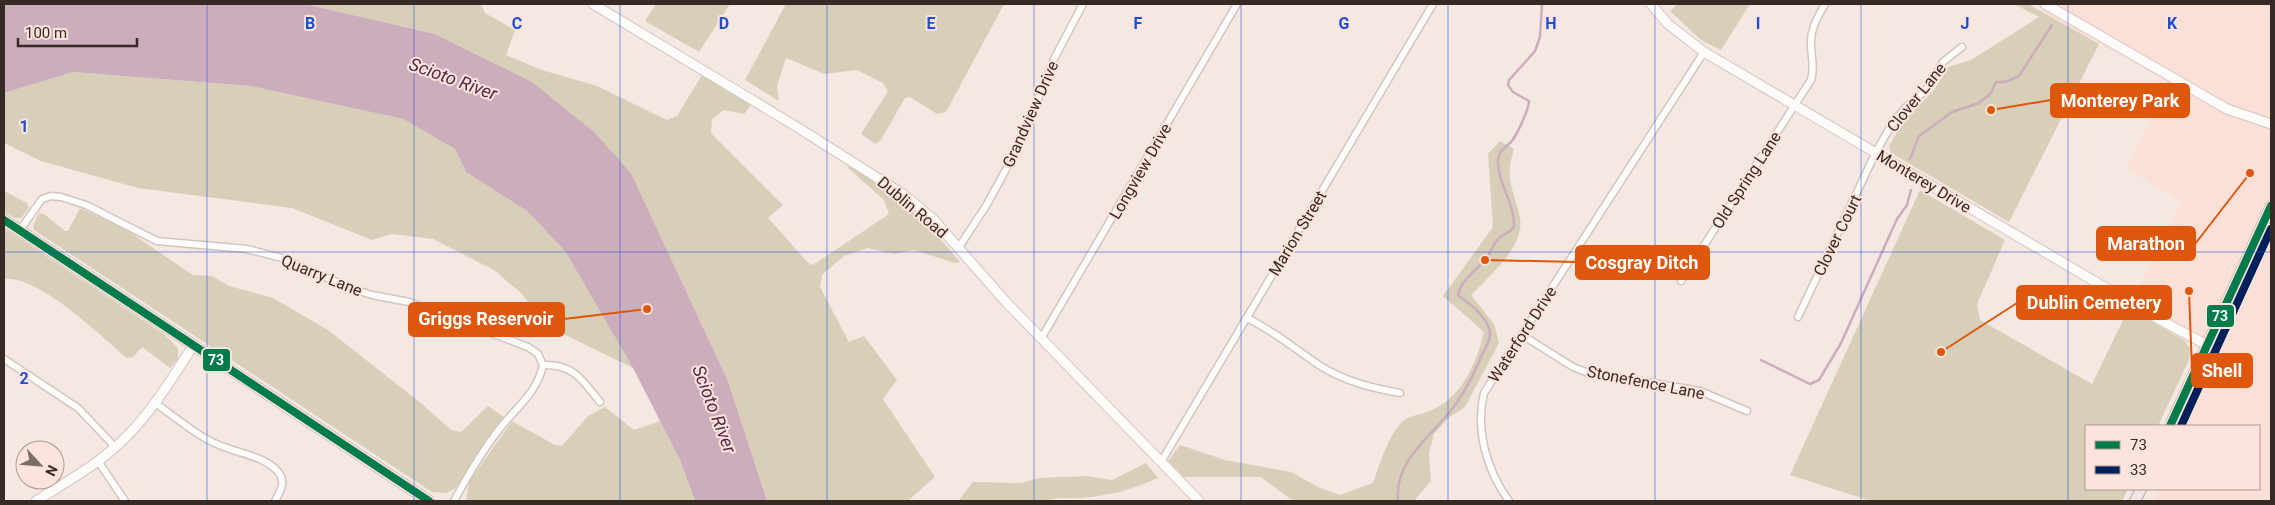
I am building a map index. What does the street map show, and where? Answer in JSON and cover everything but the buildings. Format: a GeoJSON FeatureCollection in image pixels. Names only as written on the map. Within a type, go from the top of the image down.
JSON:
{"type":"FeatureCollection","features":[{"type":"Feature","properties":{"kind":"main road"},"geometry":{"type":"LineString","coordinates":[[2170,425],[2271,206]]}},
{"type":"Feature","properties":{"kind":"main road"},"geometry":{"type":"LineString","coordinates":[[4,220],[429,501]]}},
{"type":"Feature","properties":{"kind":"street","name":"Dublin Road"},"geometry":{"type":"LineString","coordinates":[[593,4],[869,171],[903,194],[932,219],[959,247],[1006,302],[1199,501]]}},
{"type":"Feature","properties":{"kind":"street","name":"Grandview Drive"},"geometry":{"type":"LineString","coordinates":[[959,247],[986,206],[1021,142],[1054,59],[1083,4]]}},
{"type":"Feature","properties":{"kind":"street","name":"Longview Drive"},"geometry":{"type":"LineString","coordinates":[[1042,338],[1237,4]]}},
{"type":"Feature","properties":{"kind":"street","name":"Marion Street"},"geometry":{"type":"LineString","coordinates":[[1161,462],[1433,4]]}},
{"type":"Feature","properties":{"kind":"street","name":"Monterey Drive"},"geometry":{"type":"LineString","coordinates":[[1651,4],[1668,24],[1704,52],[1796,104],[2157,318],[2208,345]]}},
{"type":"Feature","properties":{"kind":"street","name":"Old Spring Lane"},"geometry":{"type":"LineString","coordinates":[[1681,281],[1796,104],[1812,75],[1811,36],[1816,20],[1825,4]]}},
{"type":"Feature","properties":{"kind":"street"},"geometry":{"type":"LineString","coordinates":[[2045,4],[2227,109],[2271,124]]}},
{"type":"Feature","properties":{"kind":"street","name":"Clover Lane"},"geometry":{"type":"LineString","coordinates":[[1876,152],[1900,114],[1926,90],[1943,62],[1962,47]]}},
{"type":"Feature","properties":{"kind":"street","name":"Waterford Drive"},"geometry":{"type":"LineString","coordinates":[[1509,501],[1494,476],[1483,442],[1480,418],[1482,399],[1489,382],[1522,335],[1704,52]]}},
{"type":"Feature","properties":{"kind":"street","name":"Clover Court"},"geometry":{"type":"LineString","coordinates":[[1798,317],[1876,152]]}},
{"type":"Feature","properties":{"kind":"street","name":"Quarry Lane"},"geometry":{"type":"LineString","coordinates":[[20,230],[42,199],[51,196],[61,197],[86,205],[157,241],[219,246],[273,256],[308,267],[350,288],[372,295],[409,302],[528,347],[538,354],[543,366]]}},
{"type":"Feature","properties":{"kind":"street"},"geometry":{"type":"LineString","coordinates":[[1247,318],[1282,338],[1320,366],[1352,382],[1400,393]]}},
{"type":"Feature","properties":{"kind":"street","name":"Stonefence Lane"},"geometry":{"type":"LineString","coordinates":[[1522,335],[1573,367],[1586,372],[1700,391],[1747,411]]}},
{"type":"Feature","properties":{"kind":"street"},"geometry":{"type":"LineString","coordinates":[[36,501],[116,447],[155,403],[193,346]]}},
{"type":"Feature","properties":{"kind":"street"},"geometry":{"type":"LineString","coordinates":[[4,359],[78,408],[116,447]]}},
{"type":"Feature","properties":{"kind":"street"},"geometry":{"type":"LineString","coordinates":[[454,501],[498,431],[532,392],[543,366],[560,366],[578,376],[600,402]]}},
{"type":"Feature","properties":{"kind":"street"},"geometry":{"type":"LineString","coordinates":[[155,403],[217,445],[253,456],[274,468],[282,479],[282,488],[275,501]]}},
{"type":"Feature","properties":{"kind":"street"},"geometry":{"type":"LineString","coordinates":[[98,460],[125,501]]}},
{"type":"Feature","properties":{"kind":"shaded area"},"geometry":{"type":"Polygon","coordinates":[[[305,4],[481,4],[485,13],[515,30],[506,55],[542,70],[597,86],[667,120],[677,116],[702,75],[751,105],[744,114],[724,110],[712,119],[711,133],[783,205],[768,218],[810,265],[816,263],[889,214],[884,200],[847,167],[851,166],[893,195],[925,221],[960,262],[955,263],[914,250],[895,254],[867,248],[844,256],[822,275],[820,287],[849,342],[864,336],[897,380],[883,399],[935,477],[908,501],[767,501],[728,381],[631,173],[532,82],[435,34],[305,4]]]}},
{"type":"Feature","properties":{"kind":"shaded area"},"geometry":{"type":"Polygon","coordinates":[[[656,4],[730,4],[699,52],[645,21],[656,4]]]}},
{"type":"Feature","properties":{"kind":"shaded area"},"geometry":{"type":"Polygon","coordinates":[[[786,4],[1004,4],[946,112],[937,114],[910,97],[905,98],[881,140],[875,144],[861,134],[888,91],[883,83],[857,70],[824,74],[786,58],[777,86],[779,101],[745,80],[786,4]]]}},
{"type":"Feature","properties":{"kind":"shaded area"},"geometry":{"type":"Polygon","coordinates":[[[1678,4],[1750,4],[1721,50],[1701,40],[1670,11],[1678,4]]]}},
{"type":"Feature","properties":{"kind":"shaded area"},"geometry":{"type":"Polygon","coordinates":[[[2014,4],[2028,4],[2099,44],[2009,222],[1891,153],[1889,146],[1903,122],[1934,90],[1948,67],[1971,60],[2039,17],[2014,4]]]}},
{"type":"Feature","properties":{"kind":"shaded area"},"geometry":{"type":"Polygon","coordinates":[[[2054,4],[2271,4],[2271,501],[2154,501],[2159,490],[2260,490],[2260,425],[2185,425],[2218,352],[2185,341],[2129,308],[2181,202],[2127,168],[2168,82],[2044,13],[2054,4]]]}},
{"type":"Feature","properties":{"kind":"shaded area"},"geometry":{"type":"Polygon","coordinates":[[[73,72],[250,86],[403,119],[455,149],[466,172],[527,211],[565,251],[633,368],[547,326],[521,293],[494,270],[433,239],[392,234],[372,240],[292,208],[138,188],[41,161],[4,143],[4,93],[73,72]]]}},
{"type":"Feature","properties":{"kind":"shaded area"},"geometry":{"type":"Polygon","coordinates":[[[1500,141],[1514,149],[1510,178],[1520,218],[1520,229],[1517,240],[1504,261],[1471,295],[1494,324],[1499,343],[1465,407],[1448,418],[1434,434],[1429,453],[1431,481],[1414,501],[1293,501],[1261,477],[1184,477],[1168,461],[1180,445],[1225,460],[1291,472],[1320,488],[1340,495],[1373,483],[1385,450],[1398,426],[1406,419],[1432,410],[1452,397],[1467,377],[1477,355],[1484,332],[1443,296],[1493,227],[1488,154],[1500,141]]]}},
{"type":"Feature","properties":{"kind":"shaded area"},"geometry":{"type":"Polygon","coordinates":[[[1920,190],[2005,240],[1977,304],[1980,320],[2092,384],[2129,308],[2185,341],[2190,349],[2189,360],[2158,425],[2085,425],[2085,490],[2128,490],[2122,501],[1871,501],[1790,475],[1920,190]]]}},
{"type":"Feature","properties":{"kind":"shaded area"},"geometry":{"type":"Polygon","coordinates":[[[4,191],[27,203],[29,208],[21,218],[15,218],[4,212],[4,191]]]}},
{"type":"Feature","properties":{"kind":"shaded area"},"geometry":{"type":"Polygon","coordinates":[[[80,208],[125,229],[193,275],[212,276],[229,286],[273,298],[328,330],[422,404],[451,430],[461,432],[488,406],[504,417],[456,488],[446,493],[432,492],[34,230],[33,226],[39,213],[44,214],[65,231],[68,231],[80,208]]]}},
{"type":"Feature","properties":{"kind":"shaded area"},"geometry":{"type":"Polygon","coordinates":[[[4,228],[165,335],[178,348],[178,359],[170,368],[142,347],[133,357],[127,358],[51,296],[34,286],[18,280],[4,279],[4,228]]]}},
{"type":"Feature","properties":{"kind":"shaded area"},"geometry":{"type":"Polygon","coordinates":[[[605,407],[634,430],[660,421],[680,460],[695,501],[466,501],[469,482],[512,421],[555,445],[562,446],[588,416],[605,407]]]}},
{"type":"Feature","properties":{"kind":"shaded area"},"geometry":{"type":"Polygon","coordinates":[[[1146,463],[1158,478],[1111,494],[1047,501],[958,501],[973,482],[1021,483],[1040,478],[1087,476],[1112,480],[1146,463]]]}},
{"type":"Feature","properties":{"kind":"water","name":"Scioto River"},"geometry":{"type":"Polygon","coordinates":[[[4,4],[305,4],[435,34],[532,82],[594,132],[631,173],[728,381],[767,501],[695,501],[680,460],[633,368],[565,251],[527,211],[466,172],[455,149],[403,119],[250,86],[73,72],[4,93],[4,4]]]}},
{"type":"Feature","properties":{"kind":"waterway"},"geometry":{"type":"LineString","coordinates":[[1398,501],[1398,486],[1408,461],[1453,408],[1473,375],[1490,338],[1489,327],[1486,321],[1458,295],[1462,284],[1488,256],[1497,240],[1514,227],[1514,218],[1500,177],[1498,160],[1501,151],[1511,142],[1525,116],[1529,101],[1513,92],[1508,85],[1509,80],[1535,51],[1540,37],[1542,4]]}},
{"type":"Feature","properties":{"kind":"waterway"},"geometry":{"type":"LineString","coordinates":[[1910,159],[1919,136],[1952,112],[1979,103],[1991,93],[1996,82],[2005,82],[2019,76],[2052,25]]}},
{"type":"Feature","properties":{"kind":"waterway"},"geometry":{"type":"LineString","coordinates":[[1761,360],[1810,384],[1819,380],[1841,343],[1897,219],[1907,205],[1911,190]]}},
{"type":"Feature","properties":{"kind":"transit line","name":"73"},"geometry":{"type":"LineString","coordinates":[[2170,425],[2271,206]]}},
{"type":"Feature","properties":{"kind":"transit line","name":"73"},"geometry":{"type":"LineString","coordinates":[[4,220],[429,501]]}},
{"type":"Feature","properties":{"kind":"transit line","name":"33"},"geometry":{"type":"LineString","coordinates":[[2181,425],[2271,229]]}},
{"type":"Feature","properties":{"kind":"place","name":"Monterey Park"},"geometry":{"type":"Point","coordinates":[1991,110]}},
{"type":"Feature","properties":{"kind":"place","name":"Marathon"},"geometry":{"type":"Point","coordinates":[2250,173]}},
{"type":"Feature","properties":{"kind":"place","name":"Cosgray Ditch"},"geometry":{"type":"Point","coordinates":[1485,260]}},
{"type":"Feature","properties":{"kind":"place","name":"Shell"},"geometry":{"type":"Point","coordinates":[2189,291]}},
{"type":"Feature","properties":{"kind":"place","name":"Griggs Reservoir"},"geometry":{"type":"Point","coordinates":[647,309]}},
{"type":"Feature","properties":{"kind":"place","name":"Dublin Cemetery"},"geometry":{"type":"Point","coordinates":[1941,352]}}]}
